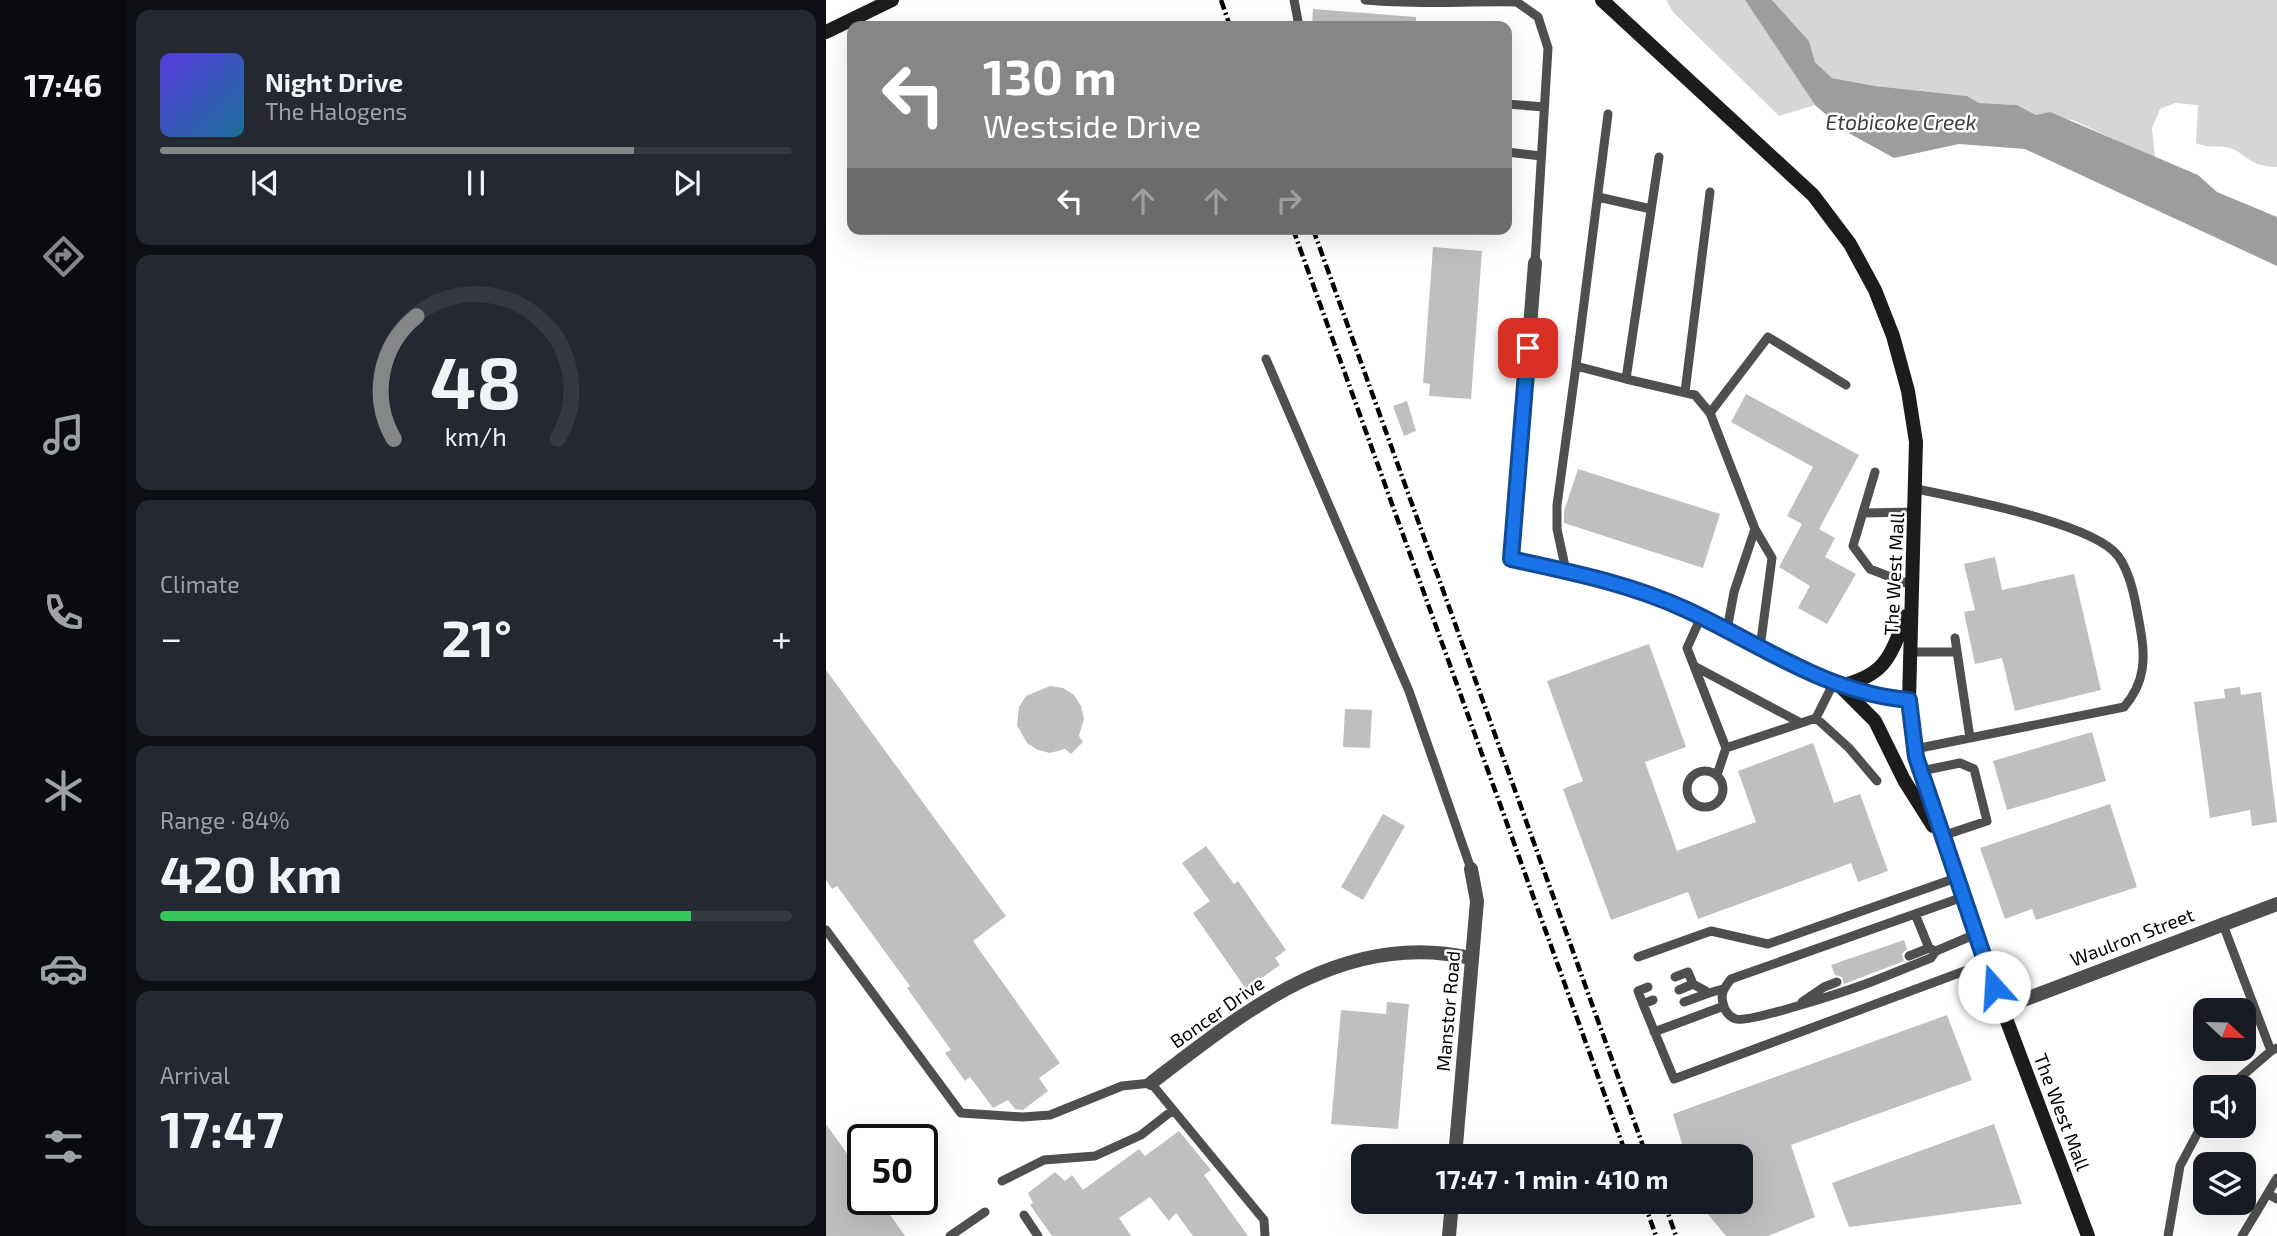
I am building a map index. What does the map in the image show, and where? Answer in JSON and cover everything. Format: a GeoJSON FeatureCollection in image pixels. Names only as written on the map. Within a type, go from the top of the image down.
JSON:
{"type":"FeatureCollection","features":[{"type":"Feature","properties":{"kind":"main road","name":"The West Mall"},"geometry":{"type":"LineString","coordinates":[[1602,0],[1797,178],[1850,244],[1875,290],[1893,335],[1905,380],[1916,442],[1917,489],[1909,652],[1909,700],[1915,749],[1942,839],[2002,1009],[2088,1236]]}},
{"type":"Feature","properties":{"kind":"main road"},"geometry":{"type":"LineString","coordinates":[[847,21],[886,1]]}},
{"type":"Feature","properties":{"kind":"main road"},"geometry":{"type":"LineString","coordinates":[[826,32],[847,21]]}},
{"type":"Feature","properties":{"kind":"main road"},"geometry":{"type":"LineString","coordinates":[[1910,607],[1890,657],[1878,672],[1837,685],[1875,721],[1904,780],[1942,839]]}},
{"type":"Feature","properties":{"kind":"street"},"geometry":{"type":"LineString","coordinates":[[1535,263],[1511,559],[1640,591],[1701,617],[1837,685],[1909,700]]}},
{"type":"Feature","properties":{"kind":"street","name":"Manstor Road"},"geometry":{"type":"LineString","coordinates":[[1456,1144],[1477,901],[1471,869]]}},
{"type":"Feature","properties":{"kind":"street","name":"Waulron Street"},"geometry":{"type":"LineString","coordinates":[[2002,1009],[2222,922],[2277,904]]}},
{"type":"Feature","properties":{"kind":"street","name":"Boncer Drive"},"geometry":{"type":"LineString","coordinates":[[1151,1083],[1240,1014],[1284,988],[1321,972],[1398,951],[1450,953],[1471,958]]}},
{"type":"Feature","properties":{"kind":"street"},"geometry":{"type":"LineString","coordinates":[[1449,1236],[1451,1214]]}},
{"type":"Feature","properties":{"kind":"lane"},"geometry":{"type":"LineString","coordinates":[[1294,0],[1297,21]]}},
{"type":"Feature","properties":{"kind":"lane"},"geometry":{"type":"LineString","coordinates":[[1365,0],[1419,5],[1458,1],[1515,1],[1538,18],[1548,48],[1535,263]]}},
{"type":"Feature","properties":{"kind":"lane"},"geometry":{"type":"LineString","coordinates":[[1512,104],[1544,107]]}},
{"type":"Feature","properties":{"kind":"lane"},"geometry":{"type":"LineString","coordinates":[[1566,571],[1557,529],[1558,505],[1608,114]]}},
{"type":"Feature","properties":{"kind":"lane"},"geometry":{"type":"LineString","coordinates":[[1512,153],[1541,156]]}},
{"type":"Feature","properties":{"kind":"lane"},"geometry":{"type":"LineString","coordinates":[[1626,379],[1659,157]]}},
{"type":"Feature","properties":{"kind":"lane"},"geometry":{"type":"LineString","coordinates":[[1685,392],[1710,192]]}},
{"type":"Feature","properties":{"kind":"lane"},"geometry":{"type":"LineString","coordinates":[[1598,197],[1651,208]]}},
{"type":"Feature","properties":{"kind":"lane"},"geometry":{"type":"LineString","coordinates":[[1710,413],[1768,337],[1846,385]]}},
{"type":"Feature","properties":{"kind":"lane"},"geometry":{"type":"LineString","coordinates":[[1266,359],[1409,691],[1471,869]]}},
{"type":"Feature","properties":{"kind":"lane"},"geometry":{"type":"LineString","coordinates":[[1576,366],[1695,395],[1710,413],[1755,529],[1772,558],[1760,648]]}},
{"type":"Feature","properties":{"kind":"lane"},"geometry":{"type":"LineString","coordinates":[[1875,472],[1853,546],[1870,569],[1911,585]]}},
{"type":"Feature","properties":{"kind":"lane"},"geometry":{"type":"LineString","coordinates":[[1915,749],[2124,707],[2137,692],[2142,674],[2144,644],[2135,598],[2118,555],[2089,535],[1988,504],[1917,489]]}},
{"type":"Feature","properties":{"kind":"lane"},"geometry":{"type":"LineString","coordinates":[[1863,513],[1916,513]]}},
{"type":"Feature","properties":{"kind":"lane"},"geometry":{"type":"LineString","coordinates":[[1727,630],[1734,592],[1755,529]]}},
{"type":"Feature","properties":{"kind":"lane"},"geometry":{"type":"LineString","coordinates":[[1701,617],[1687,648],[1726,748],[1717,775],[1723,792],[1717,802],[1706,807],[1695,804],[1688,794],[1690,778],[1706,771],[1717,775]]}},
{"type":"Feature","properties":{"kind":"lane"},"geometry":{"type":"LineString","coordinates":[[1955,638],[1970,738]]}},
{"type":"Feature","properties":{"kind":"lane"},"geometry":{"type":"LineString","coordinates":[[1909,652],[1957,652]]}},
{"type":"Feature","properties":{"kind":"lane"},"geometry":{"type":"LineString","coordinates":[[1694,666],[1801,723]]}},
{"type":"Feature","properties":{"kind":"lane"},"geometry":{"type":"LineString","coordinates":[[1726,748],[1816,718],[1837,685]]}},
{"type":"Feature","properties":{"kind":"lane"},"geometry":{"type":"LineString","coordinates":[[1816,718],[1849,748],[1877,781]]}},
{"type":"Feature","properties":{"kind":"lane"},"geometry":{"type":"LineString","coordinates":[[1921,771],[1960,763],[1975,769],[1987,821],[1942,839]]}},
{"type":"Feature","properties":{"kind":"lane"},"geometry":{"type":"LineString","coordinates":[[1638,957],[1712,931],[1768,944],[1956,878]]}},
{"type":"Feature","properties":{"kind":"lane"},"geometry":{"type":"LineString","coordinates":[[1684,1002],[1723,989],[1731,979],[1963,897]]}},
{"type":"Feature","properties":{"kind":"lane"},"geometry":{"type":"LineString","coordinates":[[1723,989],[1724,1006],[1734,1018],[1744,1019],[1801,1003],[1827,999],[1931,958],[1932,950],[1915,914]]}},
{"type":"Feature","properties":{"kind":"lane"},"geometry":{"type":"LineString","coordinates":[[2222,922],[2274,1050],[2244,1075]]}},
{"type":"Feature","properties":{"kind":"lane"},"geometry":{"type":"LineString","coordinates":[[826,930],[961,1113],[1023,1117],[1050,1115],[1122,1086],[1151,1083],[1264,1220],[1265,1236]]}},
{"type":"Feature","properties":{"kind":"lane"},"geometry":{"type":"LineString","coordinates":[[1909,956],[1976,934]]}},
{"type":"Feature","properties":{"kind":"lane"},"geometry":{"type":"LineString","coordinates":[[1648,987],[1638,991],[1674,1079],[1986,963]]}},
{"type":"Feature","properties":{"kind":"lane"},"geometry":{"type":"LineString","coordinates":[[1675,977],[1688,971],[1693,984],[1709,993]]}},
{"type":"Feature","properties":{"kind":"lane"},"geometry":{"type":"LineString","coordinates":[[1801,1003],[1824,987],[1837,982]]}},
{"type":"Feature","properties":{"kind":"lane"},"geometry":{"type":"LineString","coordinates":[[1679,990],[1693,984]]}},
{"type":"Feature","properties":{"kind":"lane"},"geometry":{"type":"LineString","coordinates":[[1643,1004],[1653,1000]]}},
{"type":"Feature","properties":{"kind":"lane"},"geometry":{"type":"LineString","coordinates":[[1654,1032],[1724,1006]]}},
{"type":"Feature","properties":{"kind":"lane"},"geometry":{"type":"LineString","coordinates":[[1648,1016],[1658,1012]]}},
{"type":"Feature","properties":{"kind":"lane"},"geometry":{"type":"LineString","coordinates":[[1002,1181],[1044,1160],[1095,1156],[1141,1135],[1173,1110]]}},
{"type":"Feature","properties":{"kind":"lane"},"geometry":{"type":"LineString","coordinates":[[2168,1236],[2180,1166],[2195,1138]]}},
{"type":"Feature","properties":{"kind":"lane"},"geometry":{"type":"LineString","coordinates":[[2242,1236],[2277,1178]]}},
{"type":"Feature","properties":{"kind":"lane"},"geometry":{"type":"LineString","coordinates":[[2268,1194],[2277,1199]]}},
{"type":"Feature","properties":{"kind":"lane"},"geometry":{"type":"LineString","coordinates":[[950,1236],[985,1212]]}},
{"type":"Feature","properties":{"kind":"lane"},"geometry":{"type":"LineString","coordinates":[[1024,1215],[1038,1236]]}},
{"type":"Feature","properties":{"kind":"shaded area"},"geometry":{"type":"Polygon","coordinates":[[[1666,0],[1745,0],[1815,105],[1779,116],[1673,12],[1666,0]]]}},
{"type":"Feature","properties":{"kind":"shaded area"},"geometry":{"type":"Polygon","coordinates":[[[1772,0],[2277,0],[2277,167],[2258,164],[2231,148],[2196,143],[2198,105],[2175,103],[2160,109],[2152,128],[2155,158],[2073,120],[2036,115],[2017,105],[1979,103],[1967,96],[1875,86],[1832,78],[1815,62],[1809,41],[1772,0]]]}},
{"type":"Feature","properties":{"kind":"water","name":"Etobicoke Creek"},"geometry":{"type":"Polygon","coordinates":[[[1745,0],[1772,0],[1809,41],[1815,62],[1832,78],[1875,86],[1967,96],[1979,103],[2017,105],[2036,115],[2050,112],[2198,175],[2217,192],[2277,217],[2277,266],[2025,149],[1959,144],[1894,158],[1845,131],[1815,105],[1745,0]]]}},
{"type":"Feature","properties":{"kind":"building"},"geometry":{"type":"Polygon","coordinates":[[[1313,9],[1416,17],[1416,21],[1312,21],[1313,9]]]}},
{"type":"Feature","properties":{"kind":"building"},"geometry":{"type":"Polygon","coordinates":[[[1433,247],[1482,251],[1471,399],[1429,396],[1430,384],[1423,383],[1433,247]]]}},
{"type":"Feature","properties":{"kind":"building"},"geometry":{"type":"Polygon","coordinates":[[[1746,394],[1859,455],[1819,529],[1835,538],[1825,557],[1856,574],[1827,624],[1798,608],[1810,586],[1779,567],[1802,524],[1787,516],[1813,467],[1731,422],[1746,394]]]}},
{"type":"Feature","properties":{"kind":"building"},"geometry":{"type":"Polygon","coordinates":[[[1407,401],[1416,431],[1404,436],[1393,406],[1407,401]]]}},
{"type":"Feature","properties":{"kind":"building"},"geometry":{"type":"Polygon","coordinates":[[[1578,469],[1720,514],[1703,568],[1564,523],[1564,511],[1578,469]]]}},
{"type":"Feature","properties":{"kind":"building"},"geometry":{"type":"Polygon","coordinates":[[[1995,557],[2002,590],[2074,574],[2101,690],[2015,711],[2002,658],[1975,664],[1964,612],[1975,610],[1964,564],[1995,557]]]}},
{"type":"Feature","properties":{"kind":"building"},"geometry":{"type":"Polygon","coordinates":[[[1649,644],[1686,747],[1645,762],[1677,851],[1756,822],[1738,771],[1813,743],[1834,803],[1860,794],[1888,871],[1858,882],[1851,863],[1698,919],[1688,892],[1611,920],[1563,789],[1583,781],[1547,681],[1649,644]]]}},
{"type":"Feature","properties":{"kind":"building"},"geometry":{"type":"Polygon","coordinates":[[[826,670],[1006,916],[973,941],[1060,1063],[1039,1078],[1048,1091],[1023,1110],[1015,1109],[1008,1100],[993,1108],[970,1077],[965,1081],[945,1053],[951,1050],[907,988],[910,986],[837,886],[832,889],[826,880],[826,670]]]}},
{"type":"Feature","properties":{"kind":"building"},"geometry":{"type":"Polygon","coordinates":[[[1050,686],[1063,688],[1074,695],[1081,706],[1084,719],[1079,736],[1083,742],[1071,754],[1065,749],[1050,753],[1038,750],[1027,743],[1017,725],[1019,707],[1026,696],[1050,686]]]}},
{"type":"Feature","properties":{"kind":"building"},"geometry":{"type":"Polygon","coordinates":[[[2240,687],[2241,695],[2261,692],[2277,822],[2252,826],[2250,810],[2210,818],[2194,702],[2225,698],[2224,689],[2240,687]]]}},
{"type":"Feature","properties":{"kind":"building"},"geometry":{"type":"Polygon","coordinates":[[[1345,709],[1372,710],[1370,748],[1343,747],[1345,709]]]}},
{"type":"Feature","properties":{"kind":"building"},"geometry":{"type":"Polygon","coordinates":[[[2092,732],[2106,781],[2007,810],[1993,761],[2092,732]]]}},
{"type":"Feature","properties":{"kind":"building"},"geometry":{"type":"Polygon","coordinates":[[[2110,804],[2137,887],[2036,920],[2032,909],[2005,919],[1980,848],[2110,804]]]}},
{"type":"Feature","properties":{"kind":"building"},"geometry":{"type":"Polygon","coordinates":[[[1383,814],[1405,826],[1363,900],[1341,887],[1383,814]]]}},
{"type":"Feature","properties":{"kind":"building"},"geometry":{"type":"Polygon","coordinates":[[[1206,846],[1234,884],[1238,881],[1286,950],[1275,958],[1280,965],[1246,989],[1193,913],[1210,901],[1182,863],[1206,846]]]}},
{"type":"Feature","properties":{"kind":"building"},"geometry":{"type":"Polygon","coordinates":[[[1904,940],[1907,949],[1902,954],[1904,961],[1844,984],[1842,977],[1835,975],[1831,965],[1904,940]]]}},
{"type":"Feature","properties":{"kind":"building"},"geometry":{"type":"Polygon","coordinates":[[[1387,1002],[1409,1004],[1398,1129],[1331,1124],[1341,1010],[1386,1014],[1387,1002]]]}},
{"type":"Feature","properties":{"kind":"building"},"geometry":{"type":"Polygon","coordinates":[[[1947,1015],[1972,1080],[1791,1145],[1815,1217],[1768,1236],[1726,1236],[1708,1214],[1753,1214],[1753,1144],[1682,1144],[1673,1114],[1947,1015]]]}},
{"type":"Feature","properties":{"kind":"building"},"geometry":{"type":"Polygon","coordinates":[[[826,1124],[847,1154],[847,1215],[890,1215],[905,1236],[826,1236],[826,1124]]]}},
{"type":"Feature","properties":{"kind":"building"},"geometry":{"type":"Polygon","coordinates":[[[1994,1124],[2022,1204],[1849,1227],[1832,1183],[1994,1124]]]}},
{"type":"Feature","properties":{"kind":"building"},"geometry":{"type":"Polygon","coordinates":[[[1179,1131],[1211,1170],[1204,1175],[1248,1236],[1193,1236],[1176,1213],[1169,1221],[1150,1197],[1119,1218],[1131,1236],[1052,1236],[1030,1205],[1033,1203],[1028,1193],[1055,1172],[1065,1181],[1072,1175],[1083,1190],[1139,1149],[1145,1156],[1179,1131]]]}},
{"type":"Feature","properties":{"kind":"railway"},"geometry":{"type":"LineString","coordinates":[[1221,0],[1228,21]]}},
{"type":"Feature","properties":{"kind":"railway"},"geometry":{"type":"LineString","coordinates":[[1295,235],[1622,1144]]}},
{"type":"Feature","properties":{"kind":"railway"},"geometry":{"type":"LineString","coordinates":[[1315,235],[1642,1144]]}},
{"type":"Feature","properties":{"kind":"railway"},"geometry":{"type":"LineString","coordinates":[[1648,1214],[1656,1236]]}},
{"type":"Feature","properties":{"kind":"railway"},"geometry":{"type":"LineString","coordinates":[[1668,1214],[1676,1236]]}},
{"type":"Feature","properties":{"kind":"route"},"geometry":{"type":"LineString","coordinates":[[1528,348],[1511,559],[1601,579],[1640,591],[1685,609],[1833,684],[1891,699],[1909,700],[1916,757],[1994,987]]}}]}
